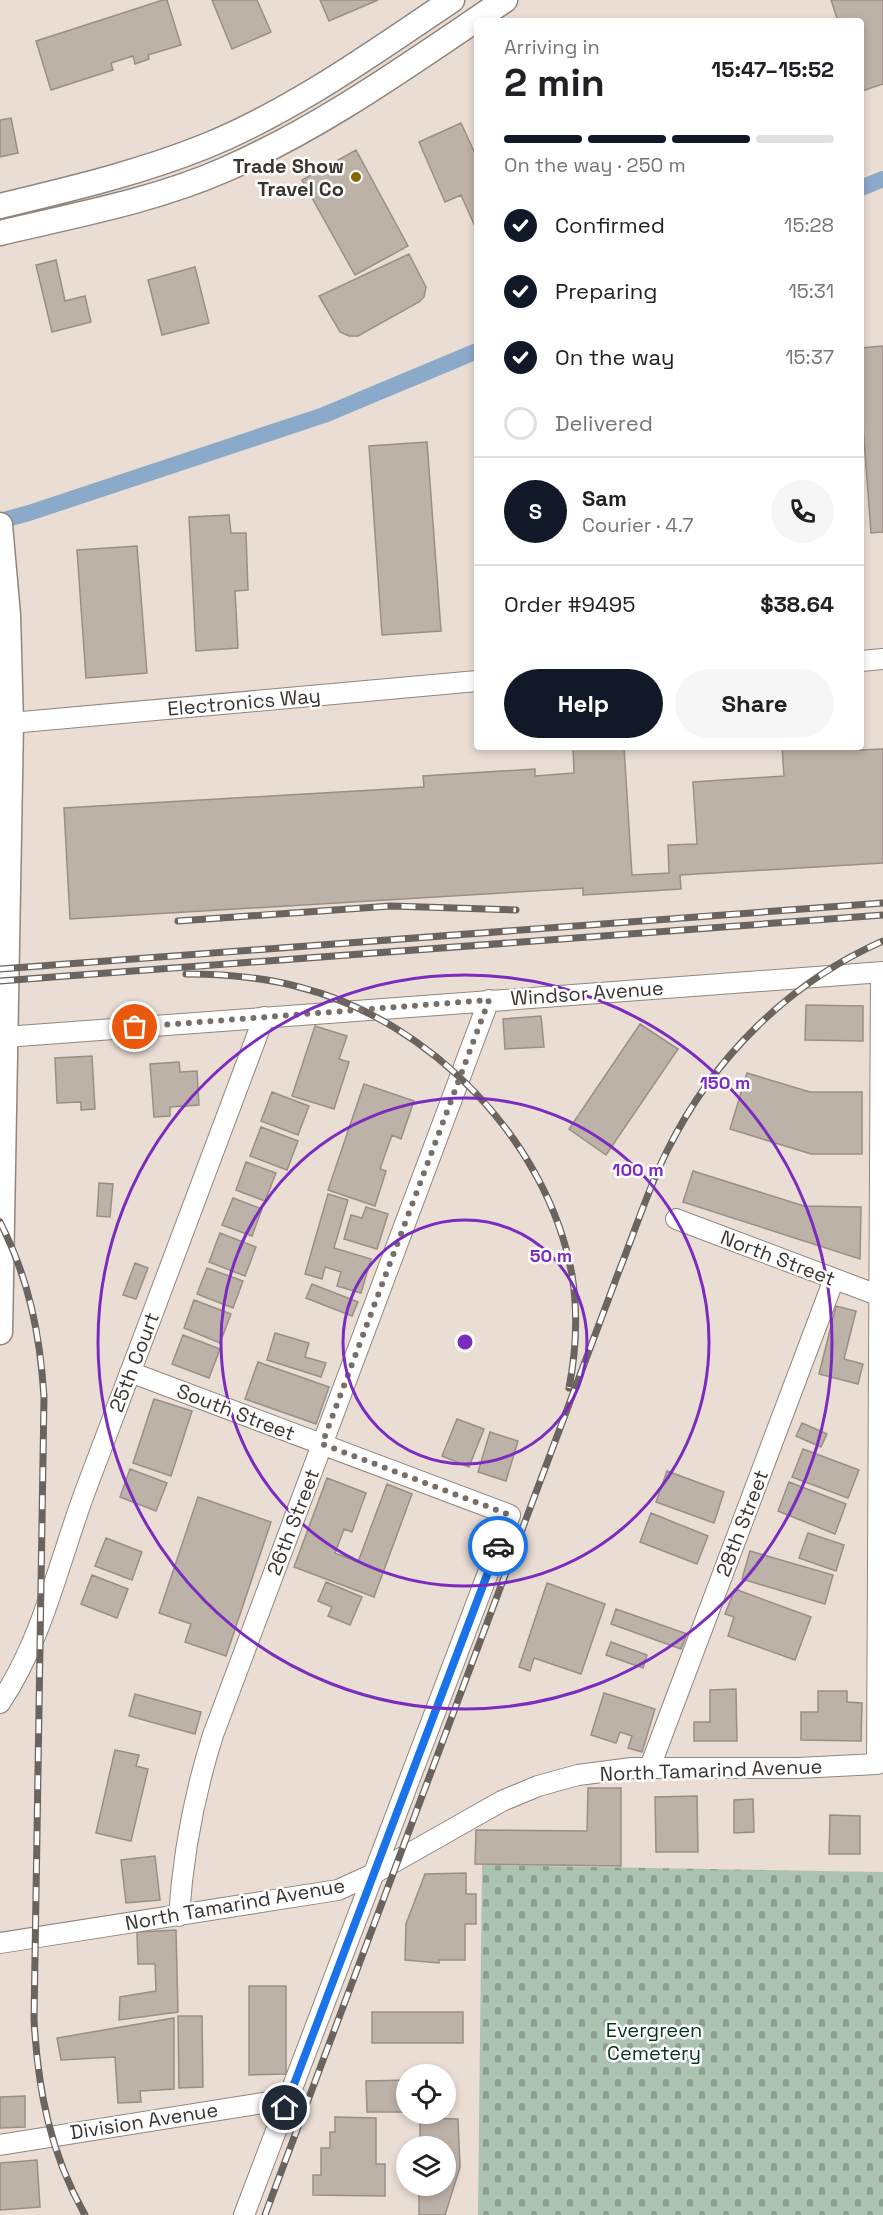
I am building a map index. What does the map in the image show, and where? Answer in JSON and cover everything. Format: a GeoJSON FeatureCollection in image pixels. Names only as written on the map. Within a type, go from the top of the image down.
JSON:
{"type":"FeatureCollection","features":[{"type":"Feature","properties":{"kind":"main road"},"geometry":{"type":"LineString","coordinates":[[0,206],[129,174],[206,146],[271,116],[374,54],[452,0]]}},
{"type":"Feature","properties":{"kind":"main road"},"geometry":{"type":"LineString","coordinates":[[479,18],[505,0]]}},
{"type":"Feature","properties":{"kind":"main road"},"geometry":{"type":"LineString","coordinates":[[0,233],[145,199],[222,171],[287,141],[382,84],[474,21]]}},
{"type":"Feature","properties":{"kind":"main road"},"geometry":{"type":"LineString","coordinates":[[0,1332],[11,723],[8,615],[1,532]]}},
{"type":"Feature","properties":{"kind":"street"},"geometry":{"type":"LineString","coordinates":[[864,661],[883,659]]}},
{"type":"Feature","properties":{"kind":"street","name":"Electronics Way"},"geometry":{"type":"LineString","coordinates":[[11,723],[474,681]]}},
{"type":"Feature","properties":{"kind":"street"},"geometry":{"type":"LineString","coordinates":[[880,1296],[882,972]]}},
{"type":"Feature","properties":{"kind":"street","name":"Windsor Avenue"},"geometry":{"type":"LineString","coordinates":[[5,1037],[882,972]]}},
{"type":"Feature","properties":{"kind":"street","name":"26th Street"},"geometry":{"type":"LineString","coordinates":[[179,1916],[188,1827],[213,1735],[489,1000]]}},
{"type":"Feature","properties":{"kind":"street","name":"25th Court"},"geometry":{"type":"LineString","coordinates":[[0,1703],[28,1655],[73,1524],[264,1017]]}},
{"type":"Feature","properties":{"kind":"street","name":"North Street"},"geometry":{"type":"LineString","coordinates":[[676,1220],[880,1296]]}},
{"type":"Feature","properties":{"kind":"street","name":"28th Street"},"geometry":{"type":"LineString","coordinates":[[650,1767],[834,1279]]}},
{"type":"Feature","properties":{"kind":"street","name":"North Tamarind Avenue"},"geometry":{"type":"LineString","coordinates":[[0,1943],[338,1890],[374,1874],[502,1801],[538,1786],[605,1770],[650,1767],[798,1768],[877,1764],[880,1296]]}},
{"type":"Feature","properties":{"kind":"street","name":"South Street"},"geometry":{"type":"LineString","coordinates":[[130,1372],[510,1515],[374,1874]]}},
{"type":"Feature","properties":{"kind":"street"},"geometry":{"type":"LineString","coordinates":[[244,2215],[374,1874]]}},
{"type":"Feature","properties":{"kind":"street","name":"Division Avenue"},"geometry":{"type":"LineString","coordinates":[[0,2145],[288,2099]]}},
{"type":"Feature","properties":{"kind":"green space","name":"Evergreen Cemetery"},"geometry":{"type":"Polygon","coordinates":[[[482,1865],[883,1872],[883,2215],[478,2215],[482,1865]]]}},
{"type":"Feature","properties":{"kind":"building"},"geometry":{"type":"Polygon","coordinates":[[[167,0],[181,45],[148,55],[149,59],[135,64],[133,56],[111,63],[113,70],[51,90],[36,41],[167,0]]]}},
{"type":"Feature","properties":{"kind":"building"},"geometry":{"type":"Polygon","coordinates":[[[212,0],[257,0],[271,32],[232,49],[212,0]]]}},
{"type":"Feature","properties":{"kind":"building"},"geometry":{"type":"Polygon","coordinates":[[[320,0],[378,0],[329,21],[320,0]]]}},
{"type":"Feature","properties":{"kind":"building"},"geometry":{"type":"Polygon","coordinates":[[[831,0],[883,0],[883,84],[864,90],[864,18],[837,18],[831,0]]]}},
{"type":"Feature","properties":{"kind":"building"},"geometry":{"type":"Polygon","coordinates":[[[11,118],[18,153],[0,157],[0,120],[11,118]]]}},
{"type":"Feature","properties":{"kind":"building"},"geometry":{"type":"Polygon","coordinates":[[[461,123],[474,151],[474,224],[461,195],[445,202],[419,142],[461,123]]]}},
{"type":"Feature","properties":{"kind":"building"},"geometry":{"type":"Polygon","coordinates":[[[356,150],[408,246],[355,275],[302,180],[356,150]]]}},
{"type":"Feature","properties":{"kind":"building"},"geometry":{"type":"Polygon","coordinates":[[[409,254],[426,287],[424,297],[358,336],[349,336],[340,332],[319,296],[409,254]]]}},
{"type":"Feature","properties":{"kind":"building"},"geometry":{"type":"Polygon","coordinates":[[[56,260],[65,301],[85,296],[91,322],[52,332],[36,265],[56,260]]]}},
{"type":"Feature","properties":{"kind":"building"},"geometry":{"type":"Polygon","coordinates":[[[195,267],[209,323],[162,335],[148,280],[195,267]]]}},
{"type":"Feature","properties":{"kind":"building"},"geometry":{"type":"Polygon","coordinates":[[[883,346],[883,532],[871,533],[864,439],[864,348],[883,346]]]}},
{"type":"Feature","properties":{"kind":"building"},"geometry":{"type":"Polygon","coordinates":[[[427,442],[441,631],[382,635],[369,446],[427,442]]]}},
{"type":"Feature","properties":{"kind":"building"},"geometry":{"type":"Polygon","coordinates":[[[229,515],[231,533],[246,533],[248,590],[235,591],[238,648],[196,651],[189,517],[229,515]]]}},
{"type":"Feature","properties":{"kind":"building"},"geometry":{"type":"Polygon","coordinates":[[[137,546],[147,673],[86,678],[77,550],[137,546]]]}},
{"type":"Feature","properties":{"kind":"building"},"geometry":{"type":"Polygon","coordinates":[[[883,749],[883,863],[680,875],[681,889],[583,895],[583,888],[70,919],[64,808],[424,787],[423,776],[535,769],[535,776],[574,773],[573,750],[624,750],[632,875],[669,873],[668,845],[697,844],[693,782],[784,776],[782,750],[883,749]]]}},
{"type":"Feature","properties":{"kind":"building"},"geometry":{"type":"Polygon","coordinates":[[[806,1005],[863,1006],[863,1041],[805,1040],[806,1005]]]}},
{"type":"Feature","properties":{"kind":"building"},"geometry":{"type":"Polygon","coordinates":[[[541,1016],[544,1047],[505,1049],[503,1019],[541,1016]]]}},
{"type":"Feature","properties":{"kind":"building"},"geometry":{"type":"Polygon","coordinates":[[[640,1024],[678,1049],[606,1155],[569,1129],[640,1024]]]}},
{"type":"Feature","properties":{"kind":"building"},"geometry":{"type":"Polygon","coordinates":[[[315,1026],[347,1036],[339,1059],[349,1062],[334,1109],[292,1096],[315,1026]]]}},
{"type":"Feature","properties":{"kind":"building"},"geometry":{"type":"Polygon","coordinates":[[[92,1056],[95,1109],[81,1110],[81,1102],[57,1103],[55,1058],[92,1056]]]}},
{"type":"Feature","properties":{"kind":"building"},"geometry":{"type":"Polygon","coordinates":[[[179,1062],[180,1072],[197,1071],[199,1105],[170,1107],[170,1116],[154,1117],[150,1064],[179,1062]]]}},
{"type":"Feature","properties":{"kind":"building"},"geometry":{"type":"Polygon","coordinates":[[[747,1073],[810,1092],[862,1092],[862,1154],[811,1154],[730,1129],[747,1073]]]}},
{"type":"Feature","properties":{"kind":"building"},"geometry":{"type":"Polygon","coordinates":[[[364,1084],[414,1101],[401,1139],[392,1135],[380,1169],[386,1171],[375,1206],[328,1190],[364,1084]]]}},
{"type":"Feature","properties":{"kind":"building"},"geometry":{"type":"Polygon","coordinates":[[[272,1092],[309,1106],[298,1135],[261,1121],[272,1092]]]}},
{"type":"Feature","properties":{"kind":"building"},"geometry":{"type":"Polygon","coordinates":[[[261,1127],[298,1141],[287,1170],[250,1156],[261,1127]]]}},
{"type":"Feature","properties":{"kind":"building"},"geometry":{"type":"Polygon","coordinates":[[[246,1162],[276,1173],[265,1201],[236,1190],[246,1162]]]}},
{"type":"Feature","properties":{"kind":"building"},"geometry":{"type":"Polygon","coordinates":[[[693,1171],[804,1206],[861,1207],[860,1259],[683,1202],[693,1171]]]}},
{"type":"Feature","properties":{"kind":"building"},"geometry":{"type":"Polygon","coordinates":[[[99,1183],[113,1184],[110,1217],[97,1216],[99,1183]]]}},
{"type":"Feature","properties":{"kind":"building"},"geometry":{"type":"Polygon","coordinates":[[[328,1194],[348,1200],[334,1248],[371,1259],[361,1293],[337,1286],[341,1272],[325,1267],[322,1279],[305,1274],[328,1194]]]}},
{"type":"Feature","properties":{"kind":"building"},"geometry":{"type":"Polygon","coordinates":[[[233,1198],[262,1209],[252,1236],[222,1225],[233,1198]]]}},
{"type":"Feature","properties":{"kind":"building"},"geometry":{"type":"Polygon","coordinates":[[[366,1207],[388,1214],[377,1249],[344,1239],[351,1215],[362,1218],[366,1207]]]}},
{"type":"Feature","properties":{"kind":"building"},"geometry":{"type":"Polygon","coordinates":[[[220,1233],[256,1247],[245,1276],[209,1262],[220,1233]]]}},
{"type":"Feature","properties":{"kind":"building"},"geometry":{"type":"Polygon","coordinates":[[[135,1263],[148,1268],[136,1299],[123,1295],[135,1263]]]}},
{"type":"Feature","properties":{"kind":"building"},"geometry":{"type":"Polygon","coordinates":[[[207,1268],[243,1281],[233,1308],[197,1294],[207,1268]]]}},
{"type":"Feature","properties":{"kind":"building"},"geometry":{"type":"Polygon","coordinates":[[[312,1284],[358,1302],[352,1316],[306,1298],[312,1284]]]}},
{"type":"Feature","properties":{"kind":"building"},"geometry":{"type":"Polygon","coordinates":[[[194,1300],[231,1314],[220,1343],[184,1328],[194,1300]]]}},
{"type":"Feature","properties":{"kind":"building"},"geometry":{"type":"Polygon","coordinates":[[[836,1306],[856,1311],[844,1359],[863,1364],[858,1384],[819,1374],[836,1306]]]}},
{"type":"Feature","properties":{"kind":"building"},"geometry":{"type":"Polygon","coordinates":[[[275,1333],[309,1343],[305,1357],[326,1363],[321,1377],[267,1360],[275,1333]]]}},
{"type":"Feature","properties":{"kind":"building"},"geometry":{"type":"Polygon","coordinates":[[[183,1335],[220,1349],[209,1378],[172,1364],[183,1335]]]}},
{"type":"Feature","properties":{"kind":"building"},"geometry":{"type":"Polygon","coordinates":[[[258,1362],[329,1387],[316,1424],[245,1399],[258,1362]]]}},
{"type":"Feature","properties":{"kind":"building"},"geometry":{"type":"Polygon","coordinates":[[[154,1399],[192,1411],[171,1476],[133,1463],[154,1399]]]}},
{"type":"Feature","properties":{"kind":"building"},"geometry":{"type":"Polygon","coordinates":[[[457,1419],[484,1429],[469,1467],[442,1456],[457,1419]]]}},
{"type":"Feature","properties":{"kind":"building"},"geometry":{"type":"Polygon","coordinates":[[[802,1423],[827,1434],[821,1447],[796,1436],[802,1423]]]}},
{"type":"Feature","properties":{"kind":"building"},"geometry":{"type":"Polygon","coordinates":[[[490,1432],[518,1441],[506,1481],[478,1472],[490,1432]]]}},
{"type":"Feature","properties":{"kind":"building"},"geometry":{"type":"Polygon","coordinates":[[[803,1449],[859,1470],[848,1498],[792,1477],[803,1449]]]}},
{"type":"Feature","properties":{"kind":"building"},"geometry":{"type":"Polygon","coordinates":[[[130,1469],[167,1483],[156,1511],[120,1497],[130,1469]]]}},
{"type":"Feature","properties":{"kind":"building"},"geometry":{"type":"Polygon","coordinates":[[[667,1471],[724,1492],[714,1523],[656,1502],[667,1471]]]}},
{"type":"Feature","properties":{"kind":"building"},"geometry":{"type":"Polygon","coordinates":[[[327,1478],[366,1493],[352,1532],[344,1529],[335,1553],[358,1562],[387,1484],[412,1494],[374,1597],[294,1567],[327,1478]]]}},
{"type":"Feature","properties":{"kind":"building"},"geometry":{"type":"Polygon","coordinates":[[[789,1482],[846,1504],[835,1534],[778,1511],[789,1482]]]}},
{"type":"Feature","properties":{"kind":"building"},"geometry":{"type":"Polygon","coordinates":[[[198,1497],[271,1522],[226,1656],[185,1642],[191,1624],[159,1613],[198,1497]]]}},
{"type":"Feature","properties":{"kind":"building"},"geometry":{"type":"Polygon","coordinates":[[[651,1513],[708,1536],[697,1564],[640,1542],[651,1513]]]}},
{"type":"Feature","properties":{"kind":"building"},"geometry":{"type":"Polygon","coordinates":[[[808,1533],[844,1545],[836,1571],[799,1558],[808,1533]]]}},
{"type":"Feature","properties":{"kind":"building"},"geometry":{"type":"Polygon","coordinates":[[[106,1538],[142,1552],[132,1580],[95,1566],[106,1538]]]}},
{"type":"Feature","properties":{"kind":"building"},"geometry":{"type":"Polygon","coordinates":[[[750,1551],[833,1575],[825,1604],[742,1579],[750,1551]]]}},
{"type":"Feature","properties":{"kind":"building"},"geometry":{"type":"Polygon","coordinates":[[[92,1575],[128,1589],[117,1618],[81,1604],[92,1575]]]}},
{"type":"Feature","properties":{"kind":"building"},"geometry":{"type":"Polygon","coordinates":[[[326,1582],[362,1597],[350,1625],[328,1616],[332,1607],[318,1601],[326,1582]]]}},
{"type":"Feature","properties":{"kind":"building"},"geometry":{"type":"Polygon","coordinates":[[[547,1583],[605,1604],[581,1674],[534,1658],[530,1671],[519,1667],[547,1583]]]}},
{"type":"Feature","properties":{"kind":"building"},"geometry":{"type":"Polygon","coordinates":[[[735,1589],[811,1617],[795,1660],[728,1636],[734,1617],[725,1614],[735,1589]]]}},
{"type":"Feature","properties":{"kind":"building"},"geometry":{"type":"Polygon","coordinates":[[[616,1609],[687,1634],[681,1649],[611,1624],[616,1609]]]}},
{"type":"Feature","properties":{"kind":"building"},"geometry":{"type":"Polygon","coordinates":[[[611,1642],[647,1655],[643,1668],[606,1655],[611,1642]]]}},
{"type":"Feature","properties":{"kind":"building"},"geometry":{"type":"Polygon","coordinates":[[[736,1689],[737,1741],[694,1741],[694,1722],[710,1722],[710,1690],[736,1689]]]}},
{"type":"Feature","properties":{"kind":"building"},"geometry":{"type":"Polygon","coordinates":[[[818,1691],[847,1691],[847,1702],[862,1703],[861,1741],[801,1740],[801,1712],[818,1712],[818,1691]]]}},
{"type":"Feature","properties":{"kind":"building"},"geometry":{"type":"Polygon","coordinates":[[[604,1693],[655,1709],[642,1752],[628,1748],[632,1736],[620,1732],[616,1743],[591,1735],[604,1693]]]}},
{"type":"Feature","properties":{"kind":"building"},"geometry":{"type":"Polygon","coordinates":[[[135,1694],[201,1712],[195,1734],[129,1716],[135,1694]]]}},
{"type":"Feature","properties":{"kind":"building"},"geometry":{"type":"Polygon","coordinates":[[[115,1750],[139,1755],[136,1766],[148,1769],[131,1841],[96,1833],[115,1750]]]}},
{"type":"Feature","properties":{"kind":"building"},"geometry":{"type":"Polygon","coordinates":[[[588,1788],[621,1788],[621,1866],[475,1864],[476,1830],[587,1831],[588,1788]]]}},
{"type":"Feature","properties":{"kind":"building"},"geometry":{"type":"Polygon","coordinates":[[[697,1796],[698,1852],[656,1852],[655,1797],[697,1796]]]}},
{"type":"Feature","properties":{"kind":"building"},"geometry":{"type":"Polygon","coordinates":[[[753,1799],[754,1832],[734,1833],[734,1800],[753,1799]]]}},
{"type":"Feature","properties":{"kind":"building"},"geometry":{"type":"Polygon","coordinates":[[[830,1815],[860,1816],[860,1854],[829,1854],[830,1815]]]}},
{"type":"Feature","properties":{"kind":"building"},"geometry":{"type":"Polygon","coordinates":[[[155,1856],[160,1900],[126,1903],[121,1860],[155,1856]]]}},
{"type":"Feature","properties":{"kind":"building"},"geometry":{"type":"Polygon","coordinates":[[[466,1873],[466,1894],[476,1894],[476,1924],[465,1924],[465,1960],[439,1960],[439,1963],[405,1960],[406,1924],[425,1874],[466,1873]]]}},
{"type":"Feature","properties":{"kind":"building"},"geometry":{"type":"Polygon","coordinates":[[[176,1930],[178,2012],[119,2020],[120,1997],[156,1991],[155,1964],[138,1964],[137,1932],[176,1930]]]}},
{"type":"Feature","properties":{"kind":"building"},"geometry":{"type":"Polygon","coordinates":[[[249,1986],[286,1986],[286,2074],[249,2075],[249,1986]]]}},
{"type":"Feature","properties":{"kind":"building"},"geometry":{"type":"Polygon","coordinates":[[[372,2012],[463,2012],[463,2043],[372,2043],[372,2012]]]}},
{"type":"Feature","properties":{"kind":"building"},"geometry":{"type":"Polygon","coordinates":[[[178,2016],[202,2016],[203,2087],[179,2088],[178,2016]]]}},
{"type":"Feature","properties":{"kind":"building"},"geometry":{"type":"Polygon","coordinates":[[[174,2018],[174,2089],[140,2091],[141,2102],[118,2103],[115,2057],[61,2060],[57,2038],[174,2018]]]}},
{"type":"Feature","properties":{"kind":"building"},"geometry":{"type":"Polygon","coordinates":[[[396,2080],[396,2112],[367,2112],[366,2081],[396,2080]]]}},
{"type":"Feature","properties":{"kind":"building"},"geometry":{"type":"Polygon","coordinates":[[[25,2096],[25,2127],[0,2128],[0,2097],[25,2096]]]}},
{"type":"Feature","properties":{"kind":"building"},"geometry":{"type":"Polygon","coordinates":[[[335,2117],[376,2118],[376,2164],[385,2164],[385,2196],[313,2195],[313,2175],[321,2175],[321,2148],[330,2148],[330,2132],[335,2132],[335,2117]]]}},
{"type":"Feature","properties":{"kind":"building"},"geometry":{"type":"Polygon","coordinates":[[[456,2119],[458,2119],[460,2167],[456,2180],[456,2136],[420,2136],[420,2124],[456,2124],[456,2119]]]}},
{"type":"Feature","properties":{"kind":"building"},"geometry":{"type":"Polygon","coordinates":[[[37,2160],[40,2207],[0,2210],[0,2163],[37,2160]]]}},
{"type":"Feature","properties":{"kind":"building"},"geometry":{"type":"Polygon","coordinates":[[[419,2196],[451,2196],[445,2215],[419,2215],[419,2196]]]}},
{"type":"Feature","properties":{"kind":"waterway"},"geometry":{"type":"LineString","coordinates":[[864,187],[883,179]]}},
{"type":"Feature","properties":{"kind":"waterway"},"geometry":{"type":"LineString","coordinates":[[0,521],[324,415],[474,352]]}},
{"type":"Feature","properties":{"kind":"railway"},"geometry":{"type":"LineString","coordinates":[[0,969],[883,903]]}},
{"type":"Feature","properties":{"kind":"railway"},"geometry":{"type":"LineString","coordinates":[[178,921],[391,906],[516,910]]}},
{"type":"Feature","properties":{"kind":"railway"},"geometry":{"type":"LineString","coordinates":[[0,981],[883,915]]}},
{"type":"Feature","properties":{"kind":"railway"},"geometry":{"type":"LineString","coordinates":[[265,2215],[642,1210],[667,1151],[707,1085],[757,1027],[785,1001],[816,978],[848,958],[883,941]]}},
{"type":"Feature","properties":{"kind":"railway"},"geometry":{"type":"LineString","coordinates":[[186,974],[257,978],[299,987],[347,1003],[394,1027],[437,1057],[476,1093],[510,1134],[538,1178],[559,1226],[572,1275],[576,1318],[569,1388]]}},
{"type":"Feature","properties":{"kind":"railway"},"geometry":{"type":"LineString","coordinates":[[0,1222],[26,1286],[40,1351],[44,1397],[34,2020],[36,2046],[43,2096],[55,2145],[73,2192],[85,2215]]}},
{"type":"Feature","properties":{"kind":"way so far"},"geometry":{"type":"LineString","coordinates":[[135,1027],[489,1000],[322,1444],[510,1515],[498,1546]]}},
{"type":"Feature","properties":{"kind":"place","name":"Trade Show Travel Co"},"geometry":{"type":"Point","coordinates":[356,177]}},
{"type":"Feature","properties":{"kind":"route"},"geometry":{"type":"LineString","coordinates":[[285,2108],[498,1546]]}}]}
